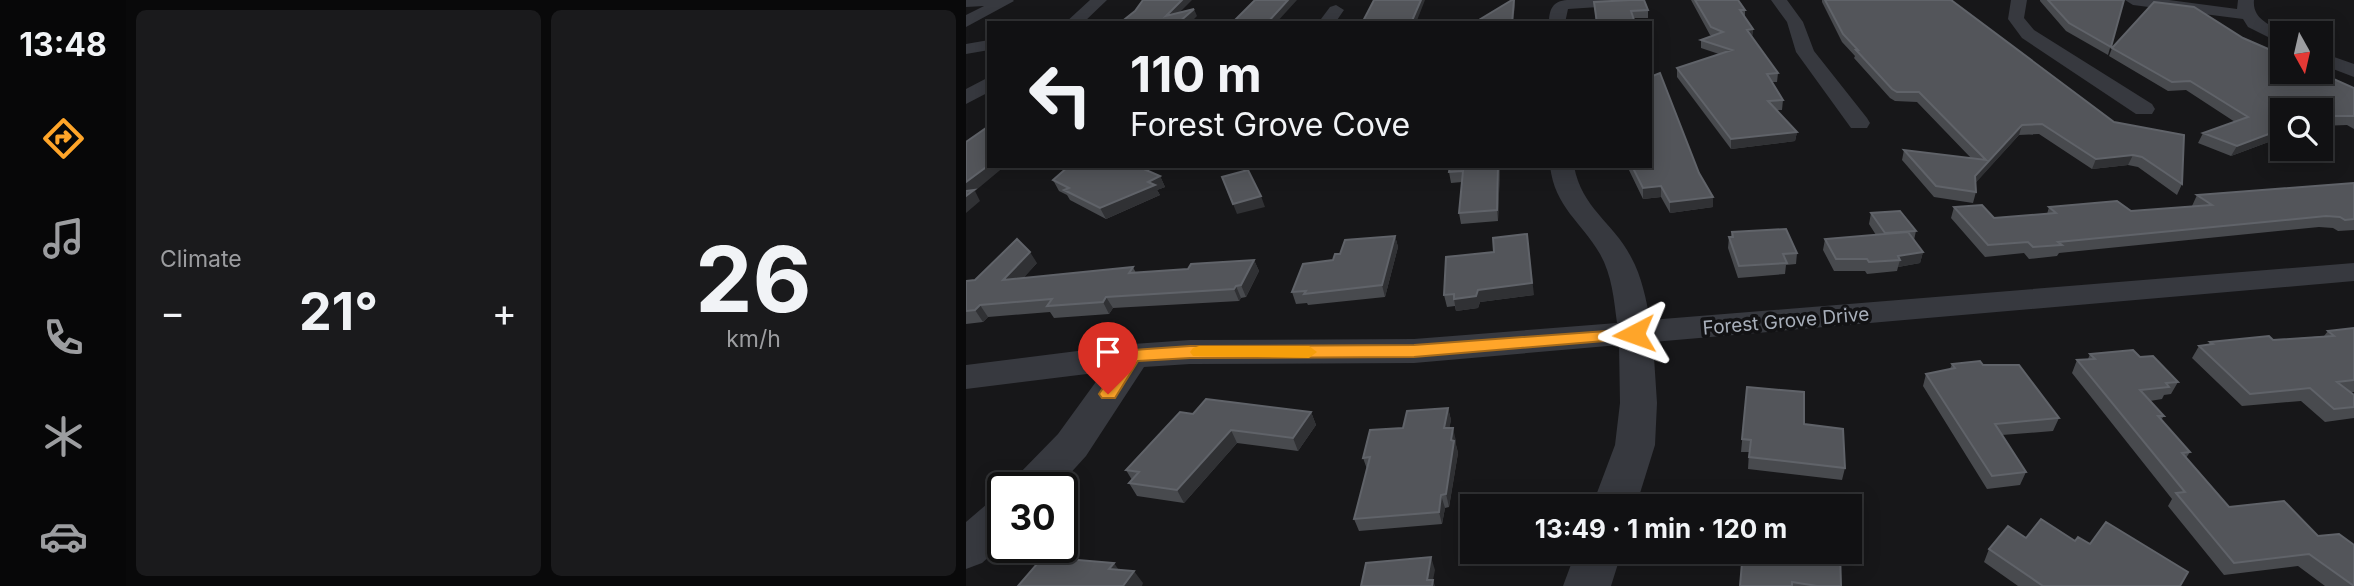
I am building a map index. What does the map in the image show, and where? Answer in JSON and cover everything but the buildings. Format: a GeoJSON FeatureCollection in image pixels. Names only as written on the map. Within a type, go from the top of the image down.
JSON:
{"type":"FeatureCollection","features":[{"type":"Feature","properties":{"kind":"street"},"geometry":{"type":"LineString","coordinates":[[1075,21],[1099,0]]}},
{"type":"Feature","properties":{"kind":"street"},"geometry":{"type":"LineString","coordinates":[[1557,21],[1557,11],[1563,5],[1630,0]]}},
{"type":"Feature","properties":{"kind":"street"},"geometry":{"type":"LineString","coordinates":[[1779,0],[1795,22],[1802,46],[1810,59],[1859,123]]}},
{"type":"Feature","properties":{"kind":"street"},"geometry":{"type":"LineString","coordinates":[[2019,0],[2016,19],[2028,34],[2144,109]]}},
{"type":"Feature","properties":{"kind":"street"},"geometry":{"type":"LineString","coordinates":[[2133,0],[2247,8],[2254,23],[2270,32]]}},
{"type":"Feature","properties":{"kind":"street"},"geometry":{"type":"LineString","coordinates":[[966,2],[1006,1],[966,22]]}},
{"type":"Feature","properties":{"kind":"street"},"geometry":{"type":"LineString","coordinates":[[966,49],[987,45]]}},
{"type":"Feature","properties":{"kind":"street"},"geometry":{"type":"LineString","coordinates":[[2333,62],[2354,71]]}},
{"type":"Feature","properties":{"kind":"street"},"geometry":{"type":"LineString","coordinates":[[966,98],[987,84]]}},
{"type":"Feature","properties":{"kind":"street"},"geometry":{"type":"LineString","coordinates":[[1562,168],[1565,185],[1573,205],[1608,244],[1623,271],[1634,334],[1638,428],[1635,448],[1619,494]]}},
{"type":"Feature","properties":{"kind":"street","name":"Forest Grove Drive"},"geometry":{"type":"LineString","coordinates":[[966,377],[1133,356],[1190,352],[1414,351],[2354,272]]}},
{"type":"Feature","properties":{"kind":"street"},"geometry":{"type":"LineString","coordinates":[[1047,472],[1072,445],[1133,356]]}},
{"type":"Feature","properties":{"kind":"street"},"geometry":{"type":"LineString","coordinates":[[966,548],[987,530]]}},
{"type":"Feature","properties":{"kind":"street"},"geometry":{"type":"LineString","coordinates":[[1587,586],[1595,564]]}},
{"type":"Feature","properties":{"kind":"slow traffic"},"geometry":{"type":"LineString","coordinates":[[1199,352],[1309,352]]}},
{"type":"Feature","properties":{"kind":"route"},"geometry":{"type":"LineString","coordinates":[[1108,394],[1133,356],[1190,352],[1414,351],[1634,334]]}}]}
